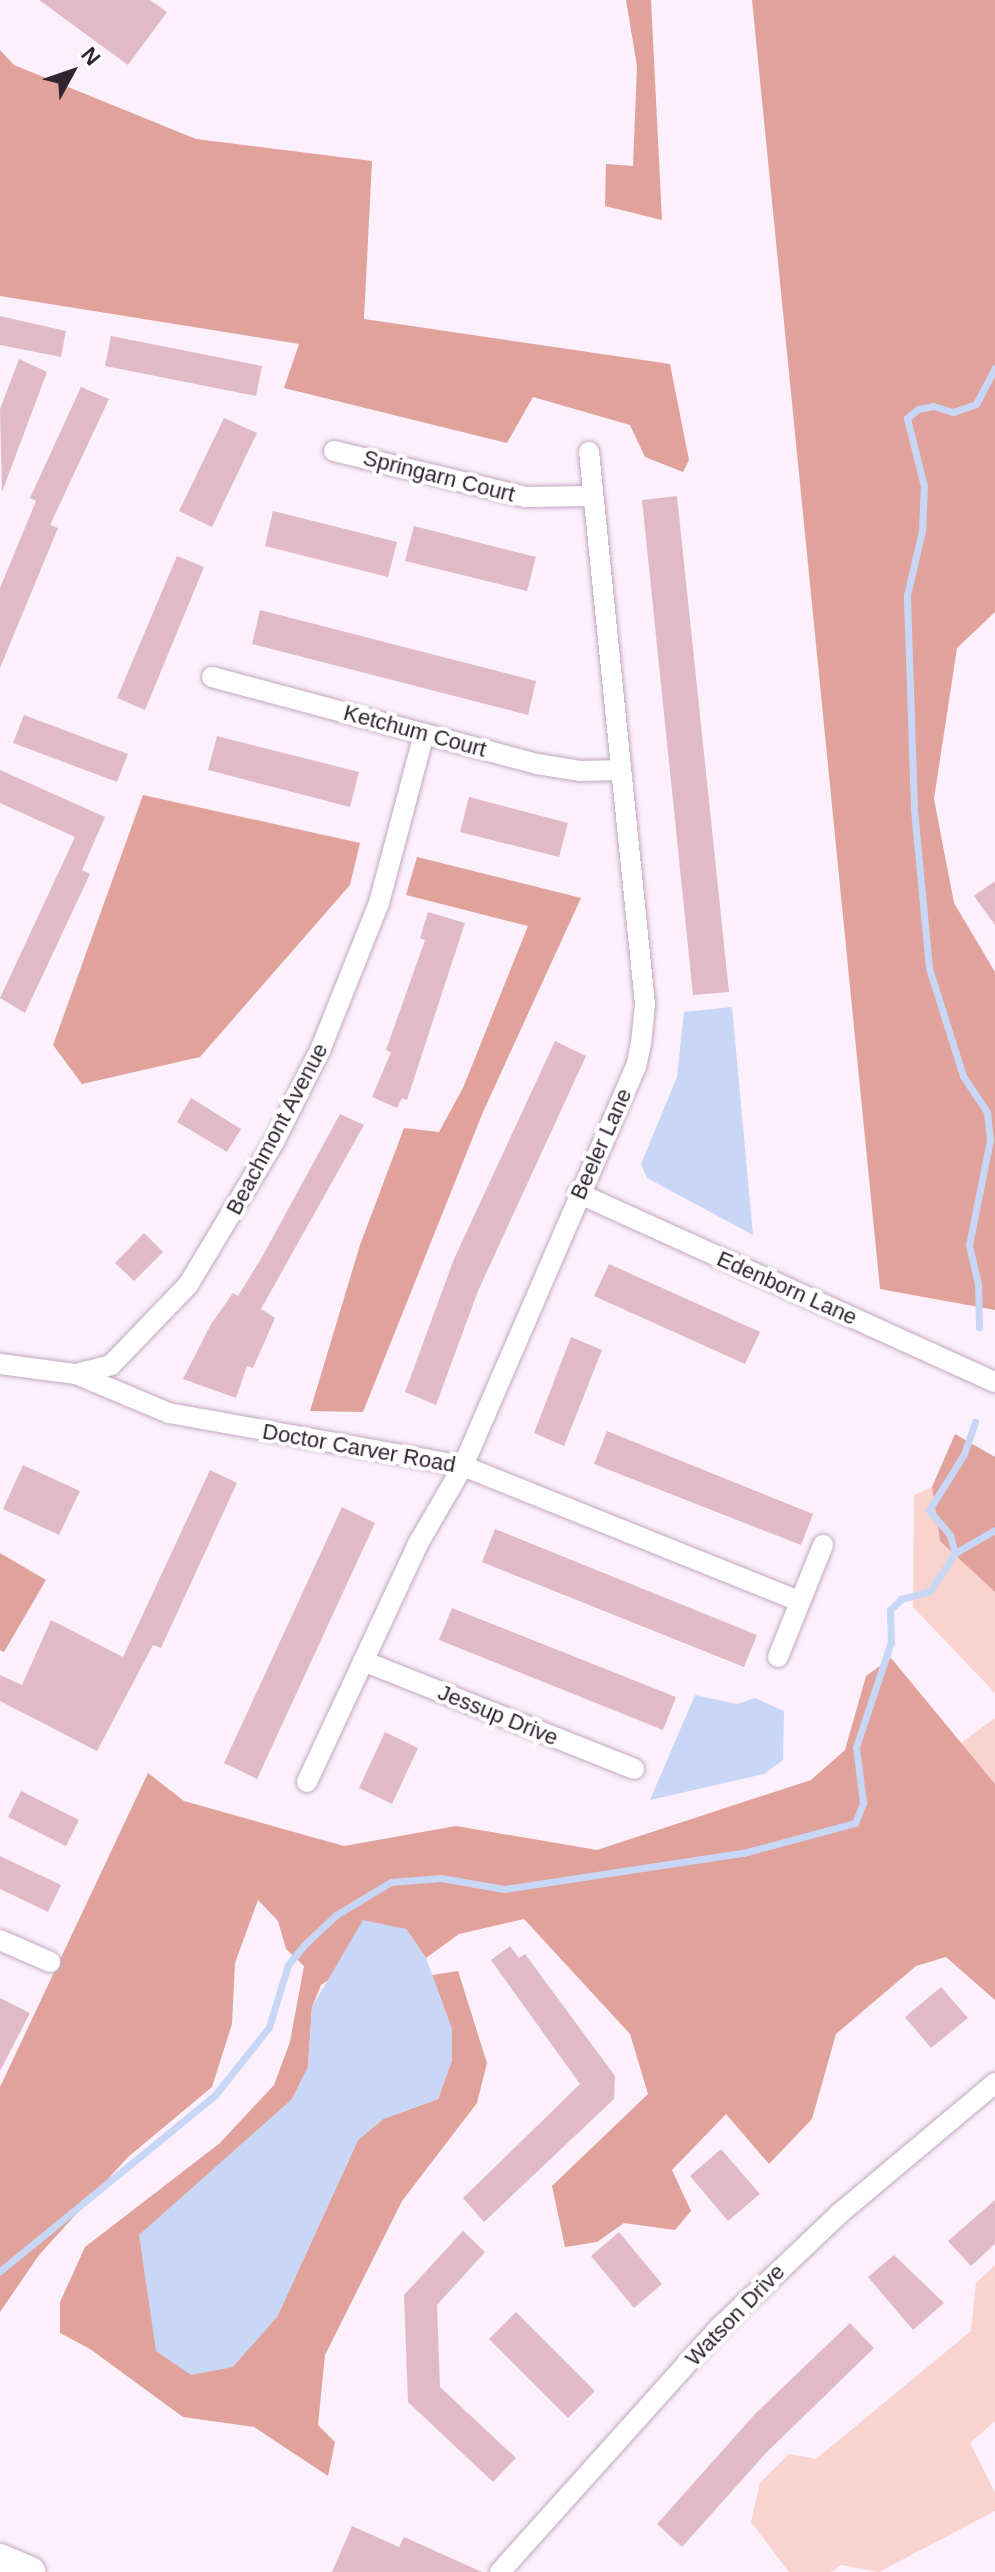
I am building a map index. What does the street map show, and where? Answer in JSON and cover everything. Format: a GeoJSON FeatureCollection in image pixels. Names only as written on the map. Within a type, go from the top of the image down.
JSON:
{"type":"FeatureCollection","features":[{"type":"Feature","properties":{"kind":"main road"},"geometry":{"type":"LineString","coordinates":[[0,2559],[30,2572]]}},
{"type":"Feature","properties":{"kind":"street","name":"Springarn Court"},"geometry":{"type":"LineString","coordinates":[[334,451],[525,497],[593,496]]}},
{"type":"Feature","properties":{"kind":"street","name":"Beeler Lane"},"geometry":{"type":"LineString","coordinates":[[307,1782],[419,1542],[463,1466],[578,1193],[636,1067],[641,1044],[645,1004],[589,452]]}},
{"type":"Feature","properties":{"kind":"street","name":"Ketchum Court"},"geometry":{"type":"LineString","coordinates":[[212,677],[565,770],[621,770]]}},
{"type":"Feature","properties":{"kind":"street","name":"Beachmont Avenue"},"geometry":{"type":"LineString","coordinates":[[76,1374],[111,1365],[180,1295],[274,1142],[312,1070],[379,903],[424,734]]}},
{"type":"Feature","properties":{"kind":"street","name":"Edenborn Lane"},"geometry":{"type":"LineString","coordinates":[[578,1193],[995,1382]]}},
{"type":"Feature","properties":{"kind":"street","name":"Doctor Carver Road"},"geometry":{"type":"LineString","coordinates":[[0,1364],[76,1374],[169,1413],[463,1466],[799,1601]]}},
{"type":"Feature","properties":{"kind":"street"},"geometry":{"type":"LineString","coordinates":[[778,1657],[823,1545]]}},
{"type":"Feature","properties":{"kind":"street","name":"Jessup Drive"},"geometry":{"type":"LineString","coordinates":[[363,1661],[634,1769]]}},
{"type":"Feature","properties":{"kind":"street"},"geometry":{"type":"LineString","coordinates":[[0,1940],[50,1962]]}},
{"type":"Feature","properties":{"kind":"street","name":"Watson Drive"},"geometry":{"type":"LineString","coordinates":[[500,2572],[721,2326],[819,2232],[995,2083]]}},
{"type":"Feature","properties":{"kind":"shaded area"},"geometry":{"type":"Polygon","coordinates":[[[626,0],[651,0],[662,220],[605,206],[606,164],[633,166],[637,66],[626,0]]]}},
{"type":"Feature","properties":{"kind":"shaded area"},"geometry":{"type":"Polygon","coordinates":[[[752,0],[995,0],[995,612],[957,648],[934,799],[954,903],[995,972],[995,1310],[880,1289],[752,0]]]}},
{"type":"Feature","properties":{"kind":"shaded area"},"geometry":{"type":"Polygon","coordinates":[[[0,50],[14,65],[196,139],[372,161],[364,319],[670,364],[689,460],[683,472],[645,457],[630,425],[533,397],[507,443],[284,388],[299,344],[0,296],[0,50]]]}},
{"type":"Feature","properties":{"kind":"shaded area"},"geometry":{"type":"Polygon","coordinates":[[[143,795],[360,843],[350,885],[200,1057],[82,1084],[53,1045],[143,795]]]}},
{"type":"Feature","properties":{"kind":"shaded area"},"geometry":{"type":"Polygon","coordinates":[[[417,857],[581,898],[483,1112],[363,1412],[310,1411],[360,1245],[404,1128],[439,1132],[463,1088],[528,926],[406,895],[417,857]]]}},
{"type":"Feature","properties":{"kind":"shaded area"},"geometry":{"type":"Polygon","coordinates":[[[955,1434],[995,1457],[995,1592],[940,1541],[932,1487],[955,1434]]]}},
{"type":"Feature","properties":{"kind":"shaded area"},"geometry":{"type":"Polygon","coordinates":[[[932,1487],[940,1541],[995,1592],[995,1693],[913,1607],[914,1495],[932,1487]]]}},
{"type":"Feature","properties":{"kind":"shaded area"},"geometry":{"type":"Polygon","coordinates":[[[0,1553],[46,1580],[4,1652],[0,1650],[0,1553]]]}},
{"type":"Feature","properties":{"kind":"shaded area"},"geometry":{"type":"Polygon","coordinates":[[[891,1658],[995,1784],[995,2000],[946,1957],[916,1966],[836,2034],[812,2119],[769,2164],[726,2114],[672,2170],[691,2211],[675,2230],[624,2223],[597,2242],[565,2247],[552,2186],[648,2094],[630,2034],[524,1919],[459,1934],[426,1958],[406,1929],[321,1985],[312,2007],[308,2067],[292,2099],[269,2123],[277,2317],[358,2140],[383,2119],[438,2099],[452,2060],[452,2030],[432,1975],[458,1971],[487,2063],[477,2103],[402,2201],[325,2355],[318,2425],[335,2442],[328,2476],[254,2427],[183,2417],[90,2349],[60,2333],[60,2302],[85,2247],[220,2143],[274,2085],[290,2042],[304,1966],[286,1949],[278,1921],[258,1900],[235,1963],[232,2024],[212,2087],[128,2157],[39,2255],[0,2312],[0,2087],[148,1773],[184,1801],[344,1846],[456,1826],[597,1850],[811,1780],[845,1750],[866,1676],[891,1658]]]}},
{"type":"Feature","properties":{"kind":"shaded area"},"geometry":{"type":"Polygon","coordinates":[[[995,1718],[995,1784],[961,1743],[995,1718]]]}},
{"type":"Feature","properties":{"kind":"shaded area"},"geometry":{"type":"Polygon","coordinates":[[[995,2265],[995,2421],[970,2443],[995,2493],[995,2511],[879,2572],[841,2565],[831,2572],[789,2572],[751,2522],[760,2483],[789,2454],[816,2459],[971,2331],[976,2283],[995,2265]]]}},
{"type":"Feature","properties":{"kind":"water"},"geometry":{"type":"Polygon","coordinates":[[[732,1007],[753,1235],[647,1178],[641,1164],[677,1077],[684,1012],[732,1007]]]}},
{"type":"Feature","properties":{"kind":"water"},"geometry":{"type":"Polygon","coordinates":[[[695,1695],[737,1704],[755,1698],[784,1711],[783,1760],[764,1774],[650,1800],[695,1695]]]}},
{"type":"Feature","properties":{"kind":"water"},"geometry":{"type":"Polygon","coordinates":[[[363,1920],[406,1929],[426,1958],[452,2029],[452,2060],[438,2099],[383,2119],[358,2140],[277,2317],[233,2367],[191,2375],[156,2351],[139,2235],[292,2099],[308,2067],[312,2007],[363,1920]]]}},
{"type":"Feature","properties":{"kind":"building"},"geometry":{"type":"Polygon","coordinates":[[[39,0],[150,0],[167,12],[128,65],[39,0]]]}},
{"type":"Feature","properties":{"kind":"building"},"geometry":{"type":"Polygon","coordinates":[[[0,316],[66,331],[61,357],[0,345],[0,316]]]}},
{"type":"Feature","properties":{"kind":"building"},"geometry":{"type":"Polygon","coordinates":[[[111,336],[262,366],[256,396],[105,366],[111,336]]]}},
{"type":"Feature","properties":{"kind":"building"},"geometry":{"type":"Polygon","coordinates":[[[19,359],[47,372],[2,492],[0,409],[19,359]]]}},
{"type":"Feature","properties":{"kind":"building"},"geometry":{"type":"Polygon","coordinates":[[[81,387],[109,399],[50,525],[58,528],[0,668],[0,588],[36,501],[30,498],[81,387]]]}},
{"type":"Feature","properties":{"kind":"building"},"geometry":{"type":"Polygon","coordinates":[[[224,418],[257,433],[212,527],[179,511],[224,418]]]}},
{"type":"Feature","properties":{"kind":"building"},"geometry":{"type":"Polygon","coordinates":[[[677,496],[729,992],[693,995],[642,500],[677,496]]]}},
{"type":"Feature","properties":{"kind":"building"},"geometry":{"type":"Polygon","coordinates":[[[273,511],[397,542],[388,577],[265,546],[273,511]]]}},
{"type":"Feature","properties":{"kind":"building"},"geometry":{"type":"Polygon","coordinates":[[[414,526],[536,557],[527,591],[405,561],[414,526]]]}},
{"type":"Feature","properties":{"kind":"building"},"geometry":{"type":"Polygon","coordinates":[[[177,556],[204,567],[145,710],[117,698],[177,556]]]}},
{"type":"Feature","properties":{"kind":"building"},"geometry":{"type":"Polygon","coordinates":[[[260,610],[536,681],[528,715],[252,644],[260,610]]]}},
{"type":"Feature","properties":{"kind":"building"},"geometry":{"type":"Polygon","coordinates":[[[24,715],[128,754],[117,782],[13,743],[24,715]]]}},
{"type":"Feature","properties":{"kind":"building"},"geometry":{"type":"Polygon","coordinates":[[[217,736],[359,772],[350,807],[208,770],[217,736]]]}},
{"type":"Feature","properties":{"kind":"building"},"geometry":{"type":"Polygon","coordinates":[[[0,770],[105,817],[82,870],[90,874],[25,1013],[0,998],[75,837],[0,803],[0,770]]]}},
{"type":"Feature","properties":{"kind":"building"},"geometry":{"type":"Polygon","coordinates":[[[469,797],[568,823],[559,857],[460,832],[469,797]]]}},
{"type":"Feature","properties":{"kind":"building"},"geometry":{"type":"Polygon","coordinates":[[[995,881],[995,925],[974,896],[995,881]]]}},
{"type":"Feature","properties":{"kind":"building"},"geometry":{"type":"Polygon","coordinates":[[[428,912],[465,923],[407,1100],[402,1098],[397,1108],[372,1097],[391,1052],[386,1050],[425,940],[420,938],[428,912]]]}},
{"type":"Feature","properties":{"kind":"building"},"geometry":{"type":"Polygon","coordinates":[[[555,1041],[586,1056],[478,1291],[436,1405],[405,1392],[454,1259],[555,1041]]]}},
{"type":"Feature","properties":{"kind":"building"},"geometry":{"type":"Polygon","coordinates":[[[191,1098],[241,1129],[227,1152],[177,1122],[191,1098]]]}},
{"type":"Feature","properties":{"kind":"building"},"geometry":{"type":"Polygon","coordinates":[[[340,1114],[364,1125],[261,1309],[275,1318],[253,1368],[247,1366],[236,1398],[183,1379],[211,1324],[233,1293],[238,1296],[262,1257],[340,1114]]]}},
{"type":"Feature","properties":{"kind":"building"},"geometry":{"type":"Polygon","coordinates":[[[144,1233],[163,1252],[134,1281],[115,1263],[144,1233]]]}},
{"type":"Feature","properties":{"kind":"building"},"geometry":{"type":"Polygon","coordinates":[[[609,1264],[760,1332],[745,1364],[594,1296],[609,1264]]]}},
{"type":"Feature","properties":{"kind":"building"},"geometry":{"type":"Polygon","coordinates":[[[571,1337],[602,1350],[564,1446],[534,1433],[571,1337]]]}},
{"type":"Feature","properties":{"kind":"building"},"geometry":{"type":"Polygon","coordinates":[[[607,1431],[813,1514],[801,1545],[594,1464],[607,1431]]]}},
{"type":"Feature","properties":{"kind":"building"},"geometry":{"type":"Polygon","coordinates":[[[23,1465],[80,1491],[59,1535],[3,1509],[23,1465]]]}},
{"type":"Feature","properties":{"kind":"building"},"geometry":{"type":"Polygon","coordinates":[[[210,1470],[237,1483],[161,1648],[153,1645],[97,1751],[0,1701],[0,1675],[22,1685],[51,1620],[123,1657],[210,1470]]]}},
{"type":"Feature","properties":{"kind":"building"},"geometry":{"type":"Polygon","coordinates":[[[342,1507],[375,1523],[257,1779],[224,1763],[342,1507]]]}},
{"type":"Feature","properties":{"kind":"building"},"geometry":{"type":"Polygon","coordinates":[[[495,1529],[757,1635],[744,1667],[482,1562],[495,1529]]]}},
{"type":"Feature","properties":{"kind":"building"},"geometry":{"type":"Polygon","coordinates":[[[452,1608],[676,1697],[663,1730],[439,1640],[452,1608]]]}},
{"type":"Feature","properties":{"kind":"building"},"geometry":{"type":"Polygon","coordinates":[[[385,1732],[418,1748],[392,1804],[359,1788],[385,1732]]]}},
{"type":"Feature","properties":{"kind":"building"},"geometry":{"type":"Polygon","coordinates":[[[21,1791],[79,1820],[66,1846],[8,1817],[21,1791]]]}},
{"type":"Feature","properties":{"kind":"building"},"geometry":{"type":"Polygon","coordinates":[[[0,1856],[61,1885],[48,1912],[0,1889],[0,1856]]]}},
{"type":"Feature","properties":{"kind":"building"},"geometry":{"type":"Polygon","coordinates":[[[510,1946],[519,1958],[525,1954],[615,2076],[614,2099],[484,2222],[463,2198],[580,2084],[491,1960],[510,1946]]]}},
{"type":"Feature","properties":{"kind":"building"},"geometry":{"type":"Polygon","coordinates":[[[941,1987],[968,2018],[931,2048],[905,2017],[941,1987]]]}},
{"type":"Feature","properties":{"kind":"building"},"geometry":{"type":"Polygon","coordinates":[[[0,1998],[30,2013],[0,2071],[0,1998]]]}},
{"type":"Feature","properties":{"kind":"building"},"geometry":{"type":"Polygon","coordinates":[[[721,2149],[760,2194],[728,2221],[690,2176],[721,2149]]]}},
{"type":"Feature","properties":{"kind":"building"},"geometry":{"type":"Polygon","coordinates":[[[995,2200],[995,2244],[971,2266],[948,2241],[995,2200]]]}},
{"type":"Feature","properties":{"kind":"building"},"geometry":{"type":"Polygon","coordinates":[[[463,2231],[485,2252],[437,2305],[440,2387],[516,2458],[493,2482],[408,2402],[404,2295],[463,2231]]]}},
{"type":"Feature","properties":{"kind":"building"},"geometry":{"type":"Polygon","coordinates":[[[619,2232],[662,2284],[634,2308],[591,2256],[619,2232]]]}},
{"type":"Feature","properties":{"kind":"building"},"geometry":{"type":"Polygon","coordinates":[[[894,2255],[944,2303],[913,2330],[868,2277],[894,2255]]]}},
{"type":"Feature","properties":{"kind":"building"},"geometry":{"type":"Polygon","coordinates":[[[516,2312],[595,2391],[568,2418],[489,2339],[516,2312]]]}},
{"type":"Feature","properties":{"kind":"building"},"geometry":{"type":"Polygon","coordinates":[[[850,2323],[874,2348],[766,2453],[682,2547],[657,2524],[755,2414],[850,2323]]]}},
{"type":"Feature","properties":{"kind":"building"},"geometry":{"type":"Polygon","coordinates":[[[352,2526],[399,2547],[404,2537],[482,2572],[332,2572],[352,2526]]]}},
{"type":"Feature","properties":{"kind":"waterway"},"geometry":{"type":"LineString","coordinates":[[979,1327],[978,1284],[969,1245],[990,1140],[987,1112],[963,1076],[929,968],[914,809],[907,595],[922,531],[924,486],[907,418],[918,409],[933,406],[953,412],[976,404],[995,368]]}},
{"type":"Feature","properties":{"kind":"waterway"},"geometry":{"type":"LineString","coordinates":[[955,1553],[950,1535],[929,1510],[964,1454],[975,1422]]}},
{"type":"Feature","properties":{"kind":"waterway"},"geometry":{"type":"LineString","coordinates":[[0,2271],[215,2095],[269,2027],[288,1965],[304,1945],[336,1915],[391,1882],[441,1878],[504,1889],[743,1853],[855,1823],[863,1803],[856,1747],[891,1642],[890,1610],[901,1599],[930,1591],[955,1553],[995,1530]]}}]}
